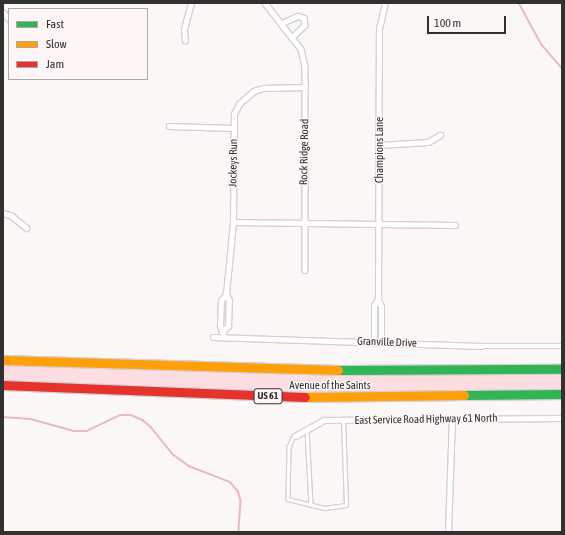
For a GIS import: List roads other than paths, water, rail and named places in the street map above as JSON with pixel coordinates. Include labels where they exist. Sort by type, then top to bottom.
[{"type":"highway","name":"Avenue of the Saints","points":[[3,360],[307,370],[562,369]]},
{"type":"highway","name":"Avenue of the Saints","points":[[3,385],[308,397],[562,394]]},
{"type":"street","points":[[184,41],[184,29],[190,3]]},
{"type":"street","name":"Rock Ridge Road","points":[[265,3],[301,49],[305,66],[305,270]]},
{"type":"street","name":"Champions Lane","points":[[381,342],[381,307],[378,299],[379,29],[385,3]]},
{"type":"street","points":[[282,24],[298,16],[304,18],[305,25],[293,37]]},
{"type":"street","name":"Jockeys Run","points":[[224,337],[224,330],[220,326],[221,307],[226,294],[233,222],[234,114],[239,104],[254,91],[263,88],[305,87]]},
{"type":"street","points":[[170,126],[234,128]]},
{"type":"street","points":[[379,145],[428,142],[440,135]]},
{"type":"street","points":[[3,213],[12,216],[27,228]]},
{"type":"street","points":[[233,222],[455,226]]},
{"type":"street","name":"Champions Lane","points":[[374,342],[374,306],[378,299]]},
{"type":"street","name":"Granville Drive","points":[[213,337],[562,346]]},
{"type":"street","name":"East Service Road Highway 61 North","points":[[295,436],[307,428],[324,420],[562,418]]},
{"type":"street","points":[[448,532],[452,419]]},
{"type":"lane","points":[[295,436],[289,447],[288,499],[325,508],[346,505],[343,420]]},
{"type":"lane","points":[[307,428],[311,505]]},
{"type":"waterway","points":[[519,3],[542,45],[562,68]]},
{"type":"waterway","points":[[3,417],[31,419],[74,431],[87,431],[120,415],[131,415],[143,420],[151,427],[174,455],[189,466],[230,482],[238,491],[241,501],[239,532]]}]
